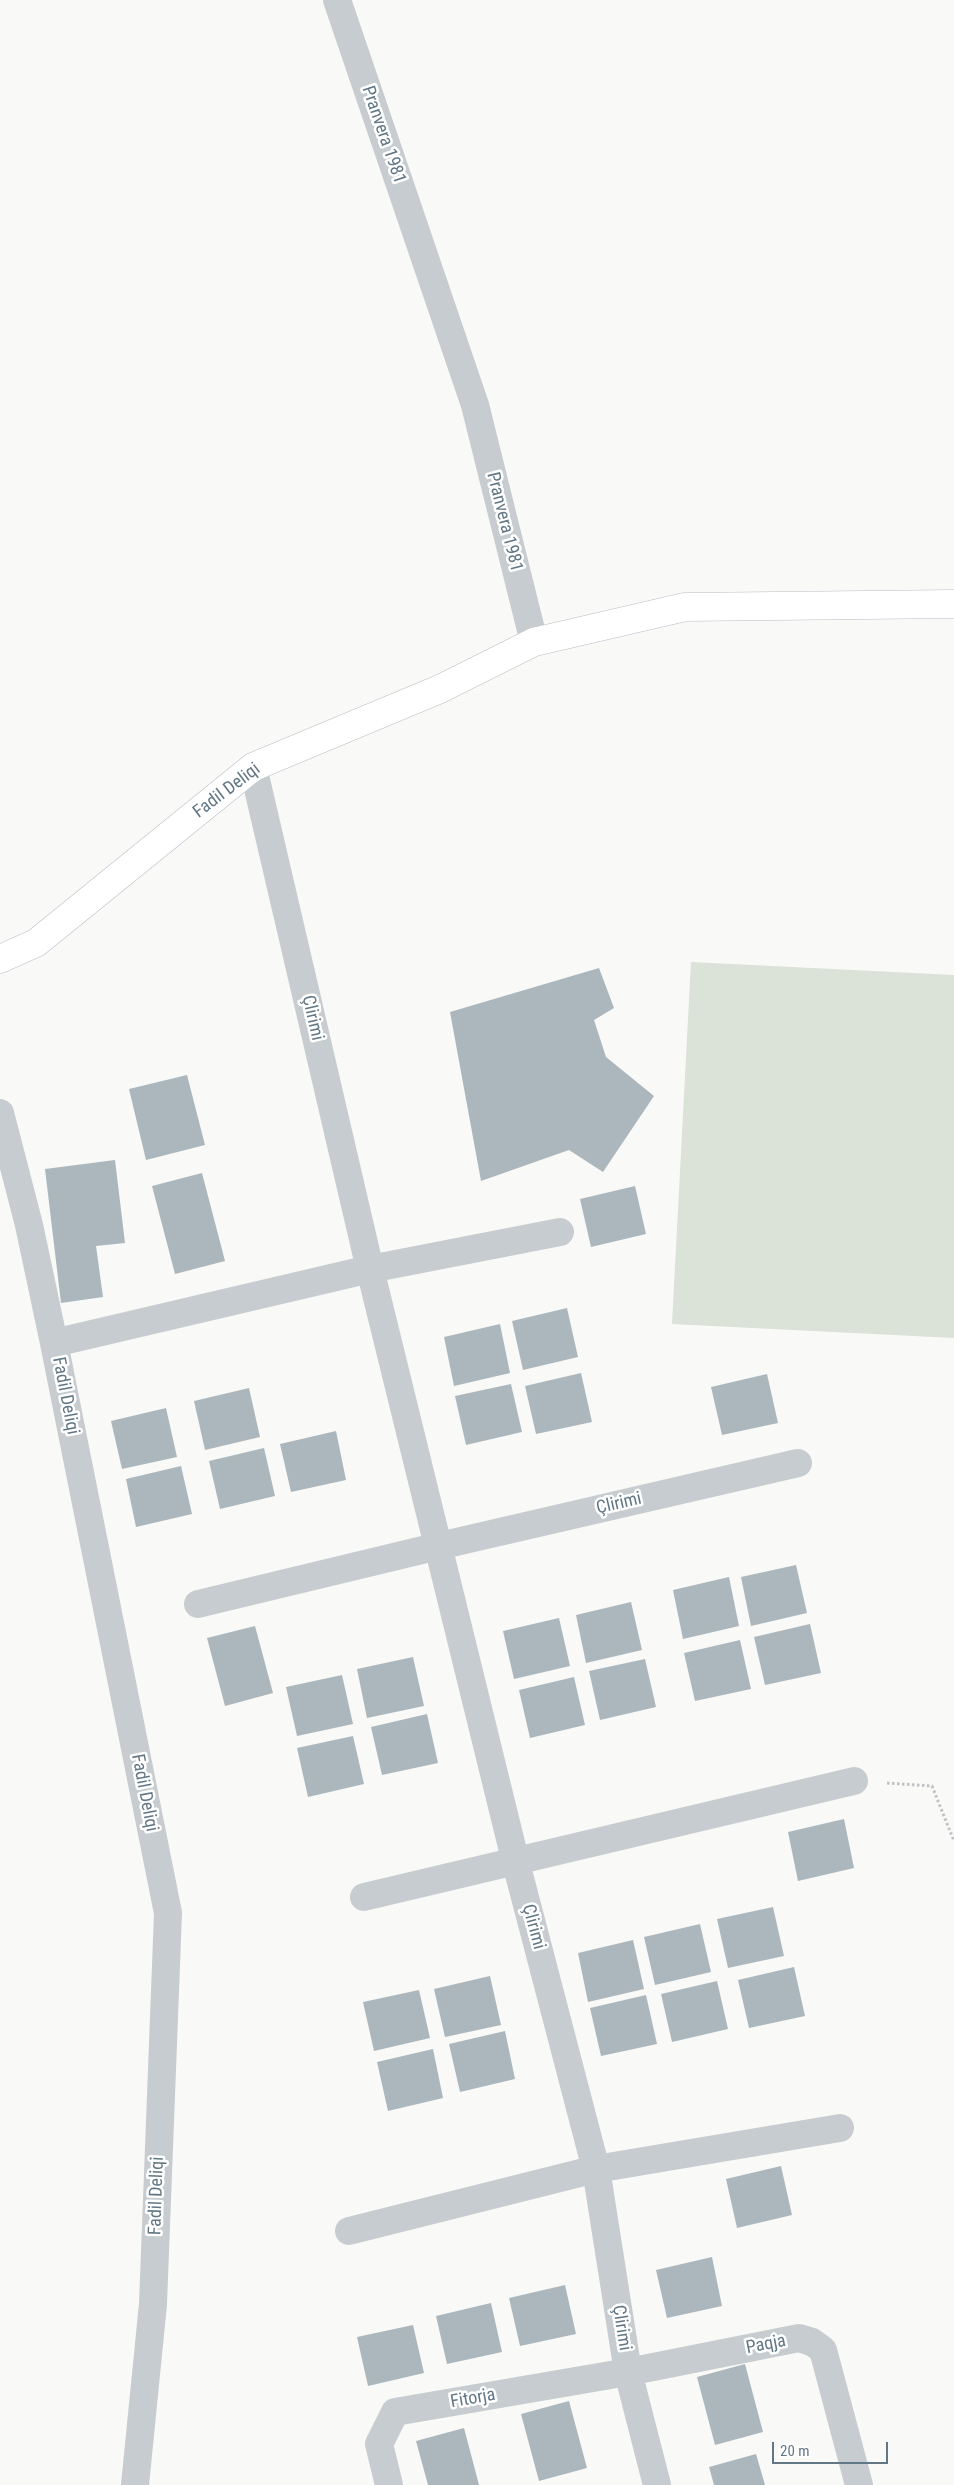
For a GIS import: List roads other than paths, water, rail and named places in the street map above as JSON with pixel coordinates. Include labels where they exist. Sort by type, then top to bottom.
[{"type":"main road","points":[[534,642],[685,607],[954,604]]},
{"type":"main road","name":"Fadil Deliqi","points":[[0,959],[36,943],[254,767],[440,689],[534,642]]},
{"type":"street","name":"Pranvera 1981","points":[[337,0],[475,405],[534,642]]},
{"type":"street","name":"Çlirimi","points":[[254,767],[370,1269],[515,1859],[596,2169],[628,2372],[657,2485]]},
{"type":"street","name":"Fadil Deliqi","points":[[0,1113],[29,1225],[54,1343],[168,1913],[153,2304],[135,2485]]},
{"type":"street","points":[[54,1343],[370,1269],[560,1232]]},
{"type":"street","name":"Çlirimi","points":[[198,1604],[798,1463]]},
{"type":"street","points":[[364,1897],[515,1859],[854,1781]]},
{"type":"street","points":[[349,2231],[596,2169],[840,2128]]},
{"type":"street","name":"Paqja","points":[[628,2372],[799,2338],[812,2342],[822,2350],[859,2485]]},
{"type":"street","name":"Fitorja","points":[[389,2485],[379,2444],[395,2412],[628,2372]]}]
